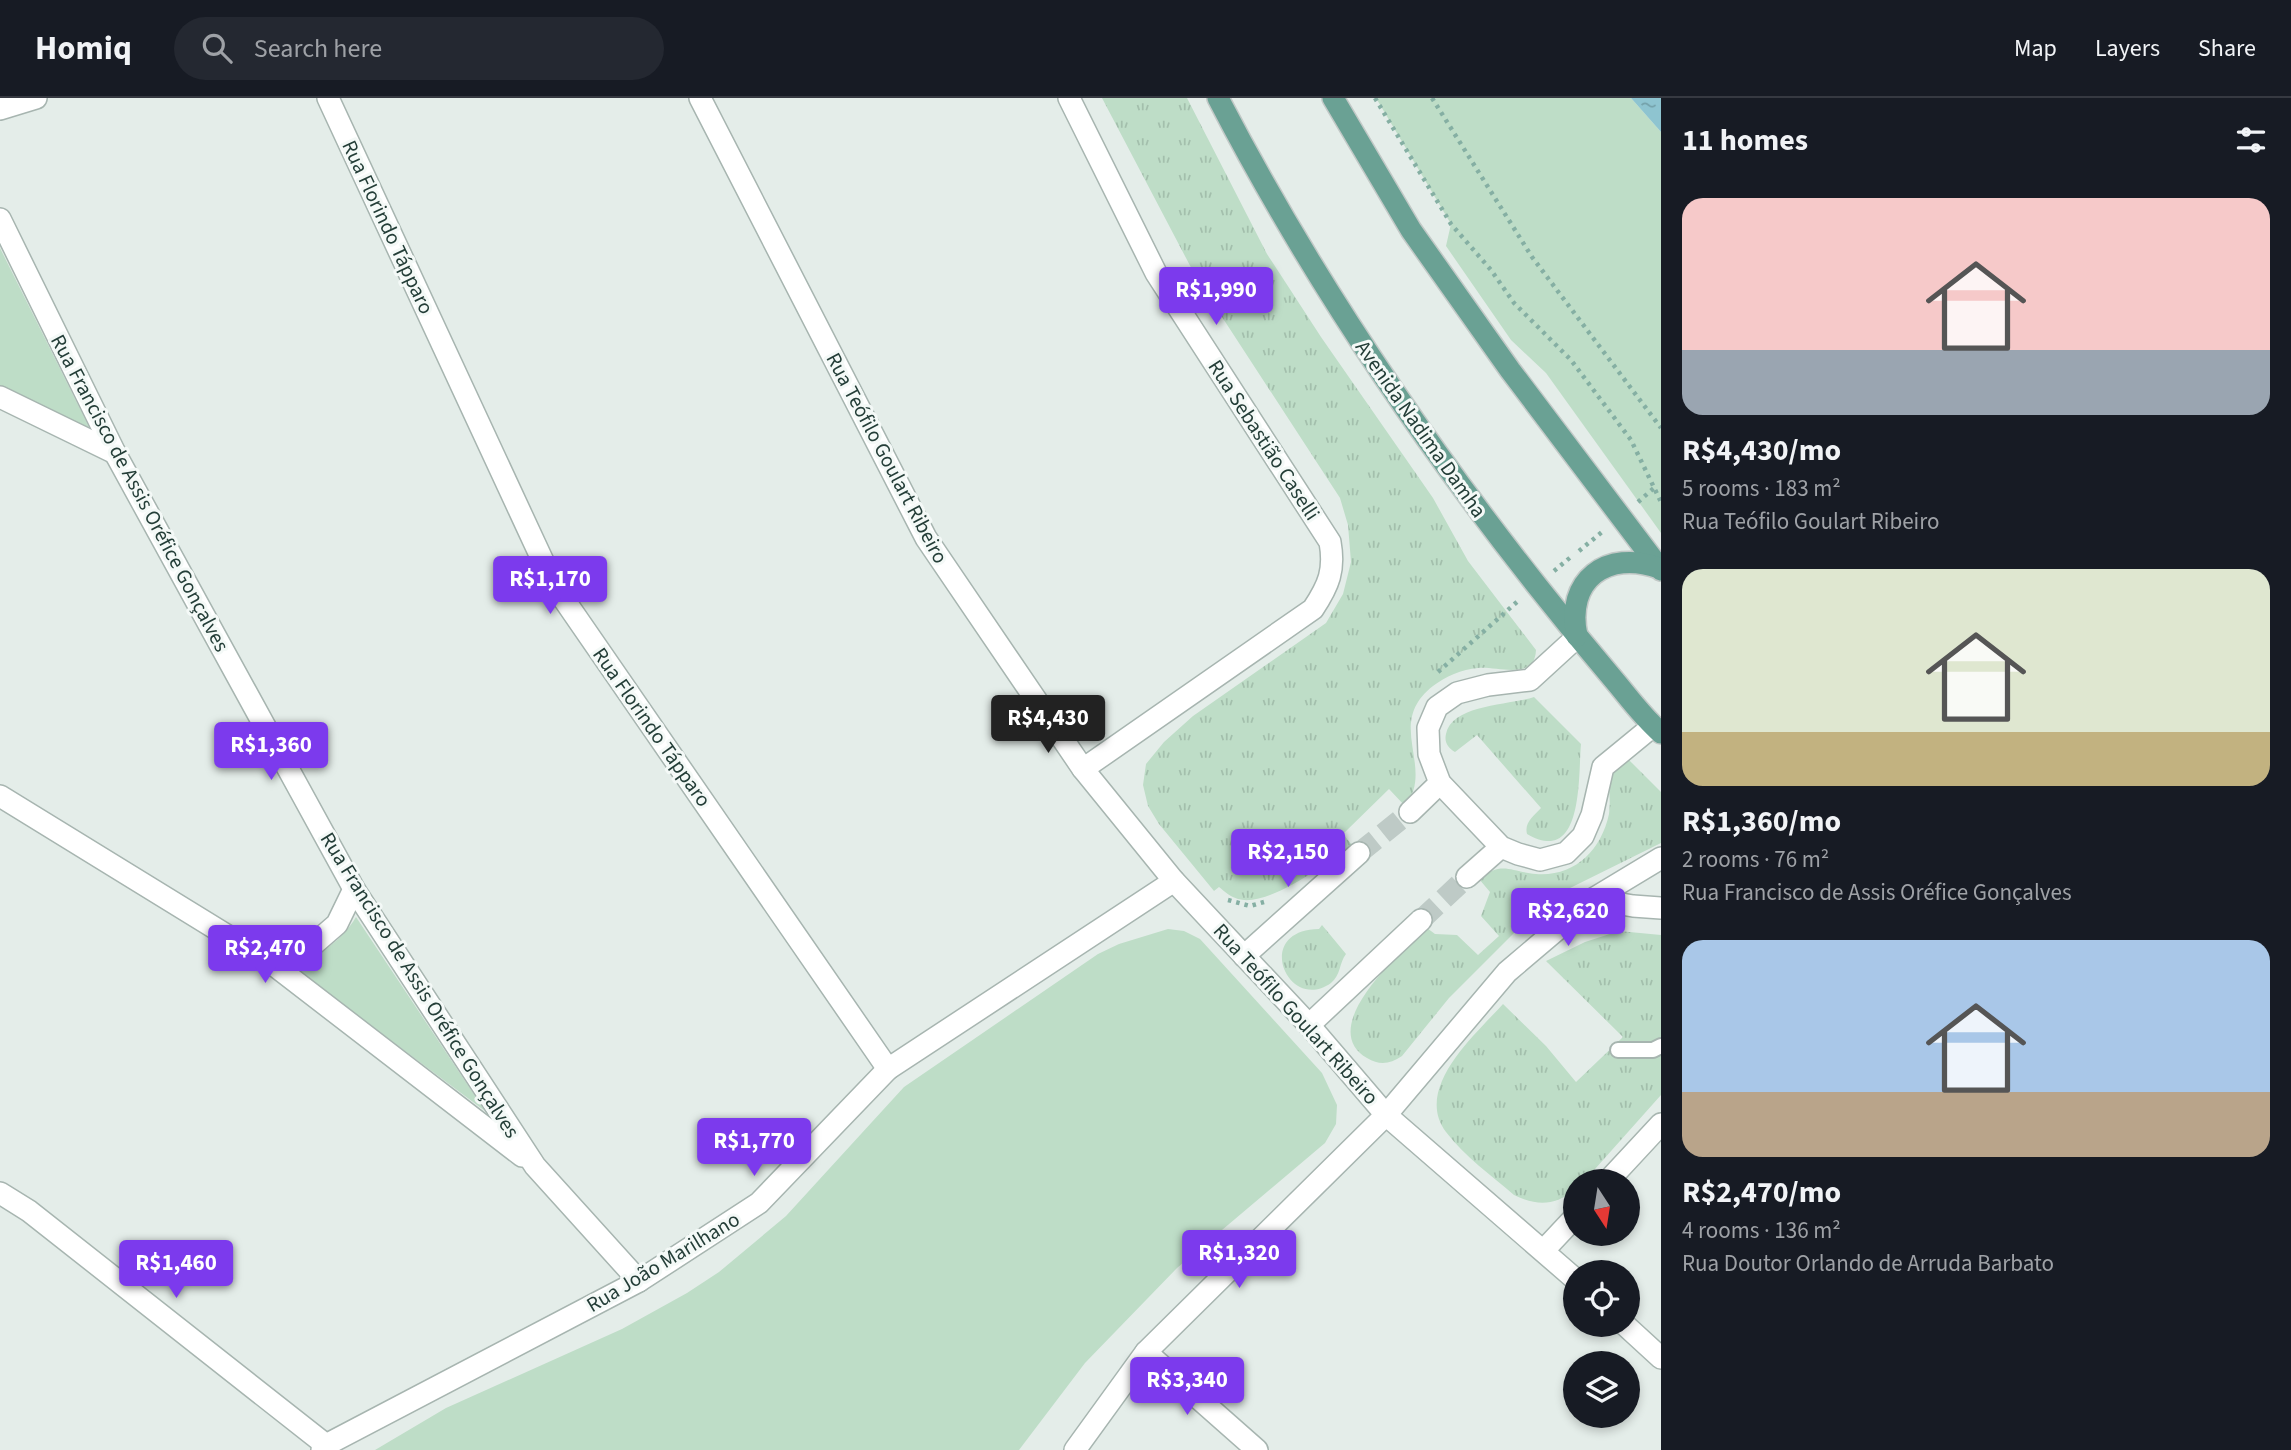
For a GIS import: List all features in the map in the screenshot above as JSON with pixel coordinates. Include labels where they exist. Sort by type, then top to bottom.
[{"type":"main road","name":"Avenida Nadima Damha","points":[[1218,98],[1261,180],[1366,351],[1486,522],[1577,637],[1658,728]]},
{"type":"main road","points":[[1333,98],[1410,230],[1510,370],[1660,569]]},
{"type":"main road","points":[[1577,637],[1575,607],[1580,592],[1600,570],[1627,561],[1642,562],[1660,569]]},
{"type":"street","points":[[0,109],[36,98]]},
{"type":"street","name":"Rua Florindo Tápparo","points":[[328,98],[554,584],[888,1069]]},
{"type":"street","name":"Rua Teófilo Goulart Ribeiro","points":[[699,98],[926,538],[1083,769],[1174,881],[1309,1026],[1386,1115],[1563,1268]]},
{"type":"street","name":"Rua Sebastião Caselli","points":[[1069,98],[1156,273],[1330,541],[1333,562],[1326,590],[1313,608],[1083,769]]},
{"type":"street","name":"Rua Francisco de Assis Oréfice Gonçalves","points":[[0,219],[115,453],[354,889],[535,1166],[639,1282]]},
{"type":"street","points":[[0,397],[115,453]]},
{"type":"street","points":[[1577,637],[1530,680],[1488,685],[1457,693],[1437,707],[1428,728],[1429,754],[1440,783],[1501,847],[1540,860],[1566,853],[1583,836],[1592,815],[1603,767],[1658,728]]},
{"type":"street","points":[[1410,812],[1440,783]]},
{"type":"street","points":[[0,796],[270,962],[535,1166]]},
{"type":"street","points":[[1467,877],[1501,847]]},
{"type":"street","points":[[1244,956],[1359,853]]},
{"type":"street","points":[[1075,1450],[1146,1352],[1386,1115],[1507,972],[1593,900],[1661,858]]},
{"type":"street","name":"Rua João Marilhano","points":[[324,1448],[639,1282],[759,1203],[888,1069],[1174,881]]},
{"type":"street","points":[[270,962],[307,950],[337,924],[354,889]]},
{"type":"street","points":[[1593,900],[1661,908]]},
{"type":"street","points":[[1309,1026],[1421,920]]},
{"type":"street","points":[[1619,1169],[1661,1124]]},
{"type":"street","points":[[0,1193],[40,1219],[324,1448]]},
{"type":"street","points":[[1544,1250],[1563,1230]]},
{"type":"street","points":[[1638,1337],[1661,1358]]},
{"type":"street","points":[[1146,1352],[1257,1450]]},
{"type":"lane","points":[[1618,1051],[1653,1050],[1661,1046]]},
{"type":"path","points":[[1376,98],[1451,224],[1491,270],[1514,303],[1571,360],[1631,439],[1661,502]]},
{"type":"path","points":[[1432,98],[1532,257],[1661,428]]},
{"type":"path","points":[[1433,676],[1536,585],[1654,488]]},
{"type":"green space","points":[[1102,98],[1187,98],[1267,254],[1433,498],[1468,561],[1536,650],[1534,660],[1522,669],[1472,669],[1454,674],[1433,686],[1419,700],[1412,715],[1416,776],[1413,791],[1405,806],[1389,789],[1343,834],[1352,845],[1297,882],[1265,897],[1251,900],[1235,898],[1219,887],[1214,891],[1159,824],[1148,806],[1143,785],[1146,764],[1164,742],[1193,716],[1326,623],[1343,594],[1351,562],[1348,525],[1340,498],[1196,277]]},
{"type":"green space","points":[[1376,98],[1631,98],[1661,132],[1661,533],[1546,373],[1511,340],[1446,246],[1451,224]]},
{"type":"green space","points":[[0,248],[90,429],[0,385]]},
{"type":"green space","points":[[1534,697],[1581,744],[1578,795],[1574,813],[1568,828],[1559,838],[1546,841],[1527,834],[1526,830],[1528,823],[1541,808],[1477,735],[1455,752],[1446,740],[1451,724],[1470,711]]},
{"type":"green space","points":[[1623,754],[1661,792],[1661,843],[1566,890],[1540,907],[1449,998],[1402,1056],[1385,1063],[1367,1058],[1353,1044],[1351,1028],[1368,989],[1384,970],[1427,928],[1435,934],[1457,935],[1478,955],[1499,936],[1481,916],[1490,892],[1479,879],[1487,873],[1501,869],[1550,874],[1574,866],[1584,859],[1600,839],[1605,827],[1610,809],[1609,770]]},
{"type":"green space","points":[[356,917],[485,1111],[293,967],[329,947]]},
{"type":"green space","points":[[1322,925],[1346,954],[1337,976],[1331,983],[1315,990],[1302,988],[1291,980],[1284,968],[1282,955],[1287,942],[1299,933],[1319,929]]},
{"type":"green space","points":[[1168,929],[1184,931],[1200,939],[1322,1073],[1337,1105],[1336,1124],[1325,1143],[1177,1268],[1085,1363],[1019,1450],[375,1450],[446,1408],[622,1329],[719,1272],[786,1216],[904,1087],[1098,954],[1119,944]]},
{"type":"green space","points":[[1619,931],[1661,935],[1661,1095],[1595,1169],[1563,1169],[1563,1197],[1545,1203],[1522,1199],[1479,1165],[1446,1132],[1438,1115],[1437,1098],[1442,1080],[1452,1063],[1503,1004],[1546,1046],[1576,1082],[1623,1037],[1546,961],[1585,942]]},
{"type":"water","points":[[1631,98],[1661,98],[1661,132]]},
{"type":"tunnel","points":[[1359,853],[1410,812]]},
{"type":"tunnel","points":[[1421,920],[1467,877]]}]
